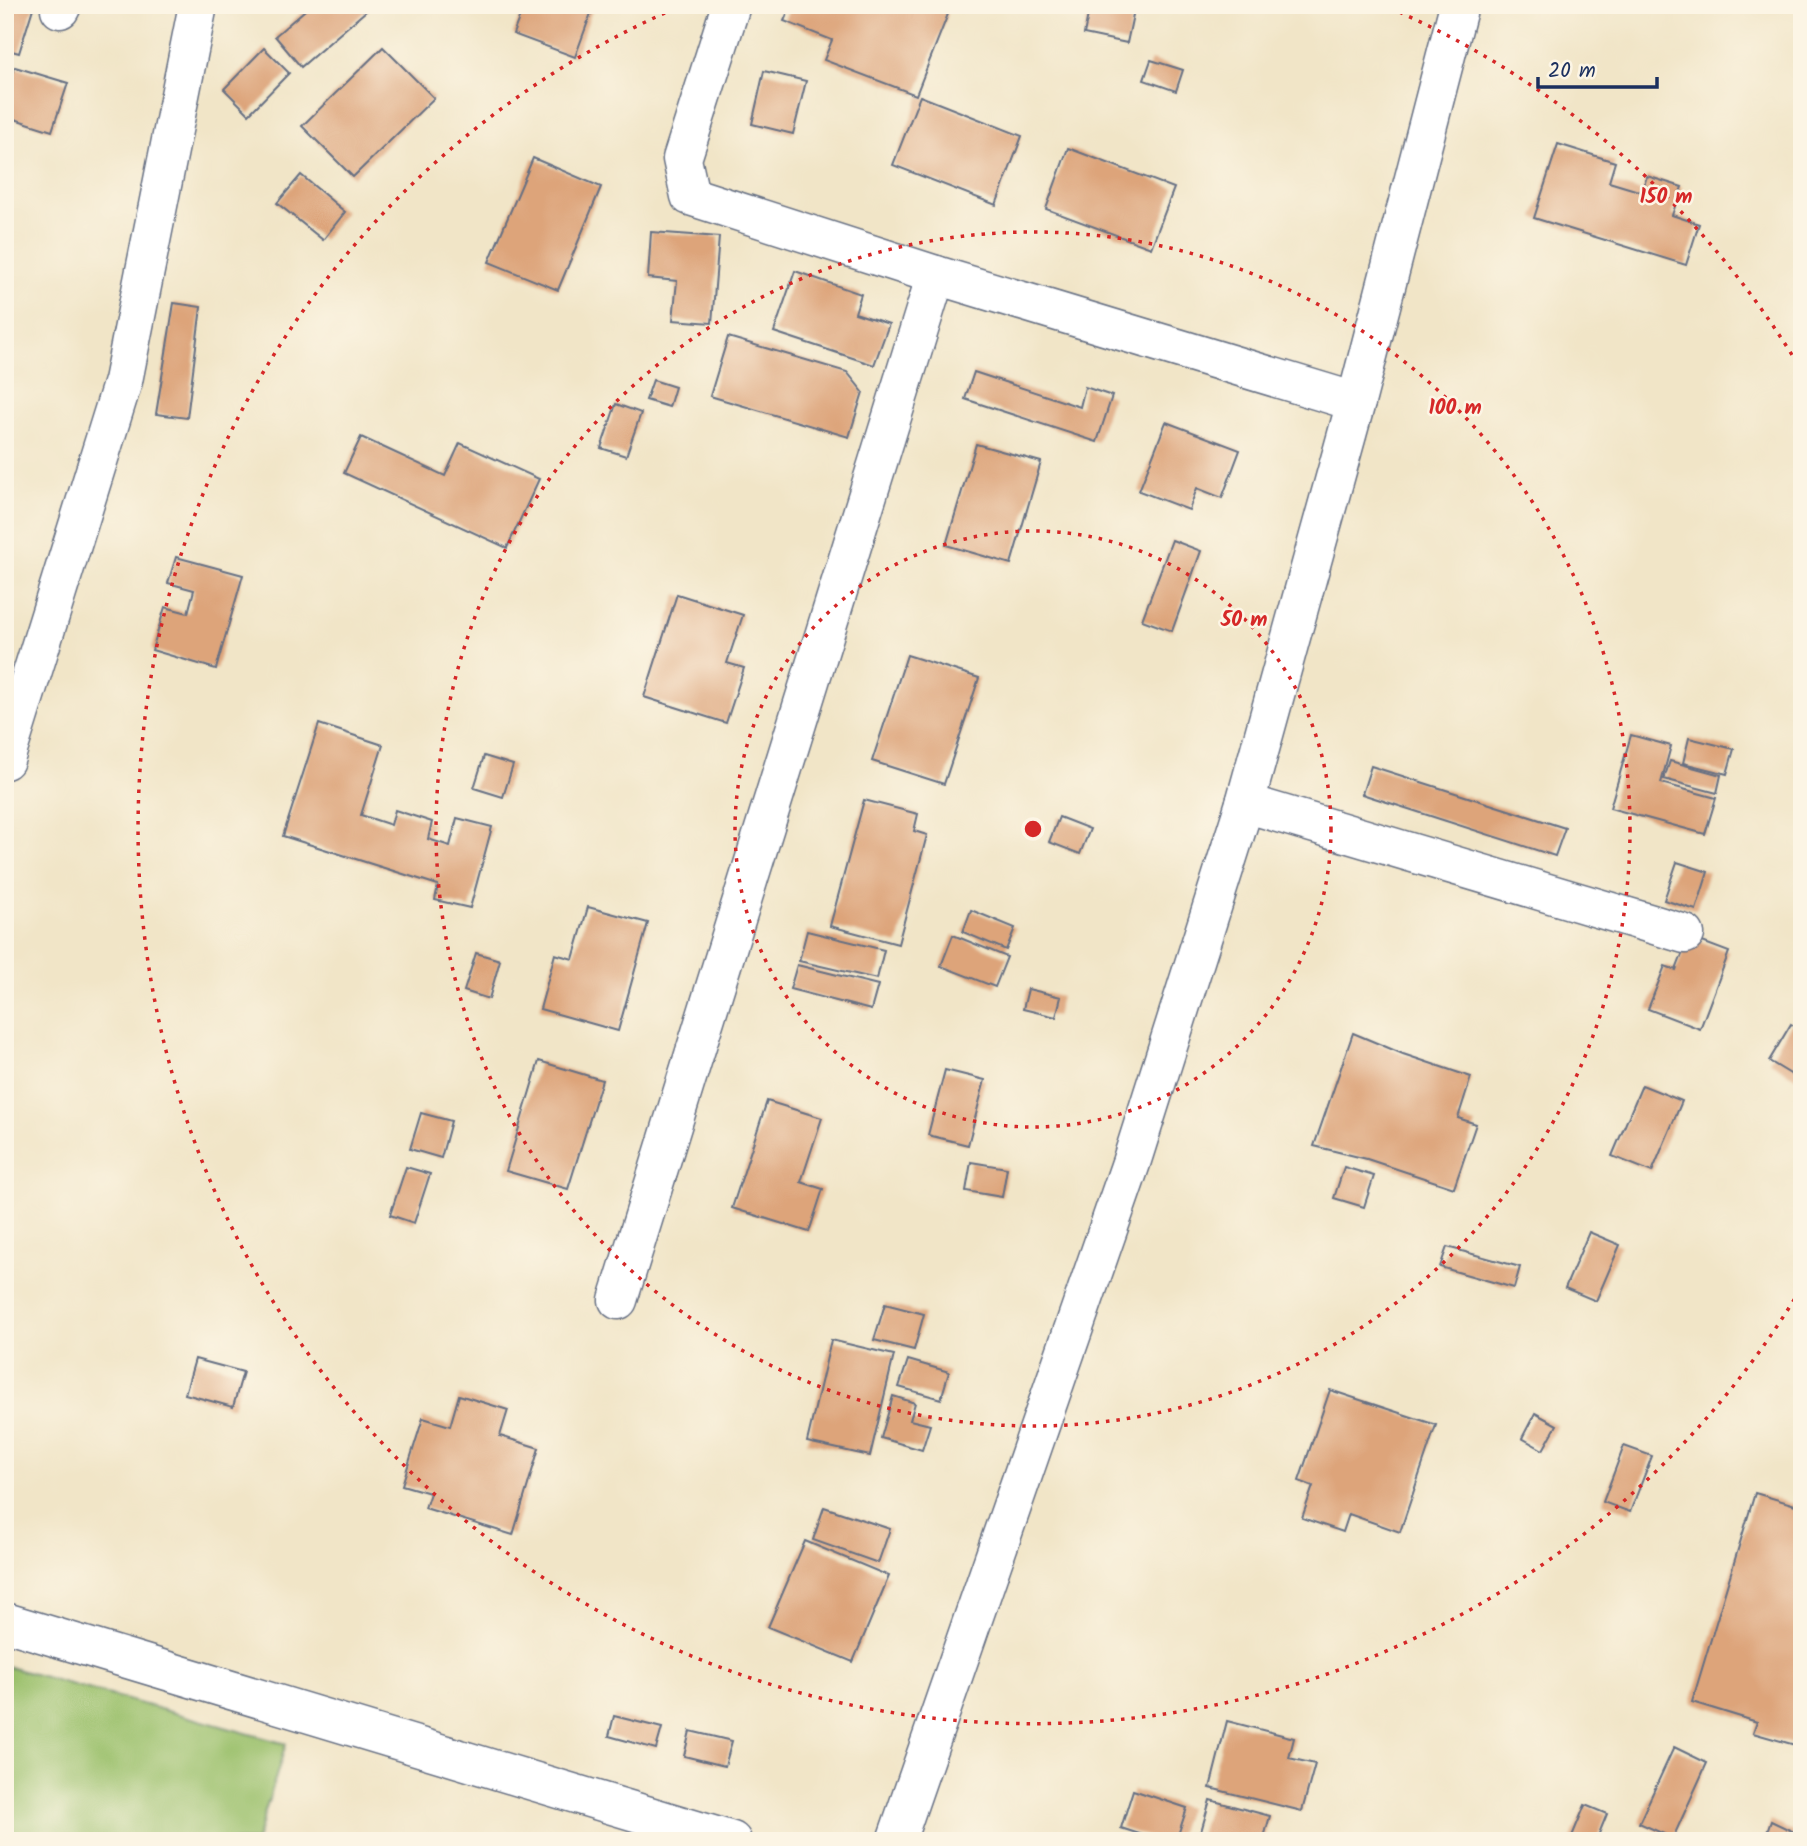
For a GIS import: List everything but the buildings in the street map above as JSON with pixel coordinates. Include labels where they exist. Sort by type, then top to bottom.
[{"type":"street","points":[[5,760],[123,381],[198,5]]},
{"type":"street","points":[[732,5],[682,159],[690,196],[936,275],[1356,402]]},
{"type":"street","points":[[896,1841],[1131,1163],[1245,803],[1356,402],[1459,5]]},
{"type":"street","points":[[618,1300],[936,275]]},
{"type":"street","points":[[1245,803],[1685,934]]},
{"type":"street","points":[[5,1622],[732,1841]]},
{"type":"green space","points":[[5,1666],[286,1744],[256,1841],[5,1841]]}]
